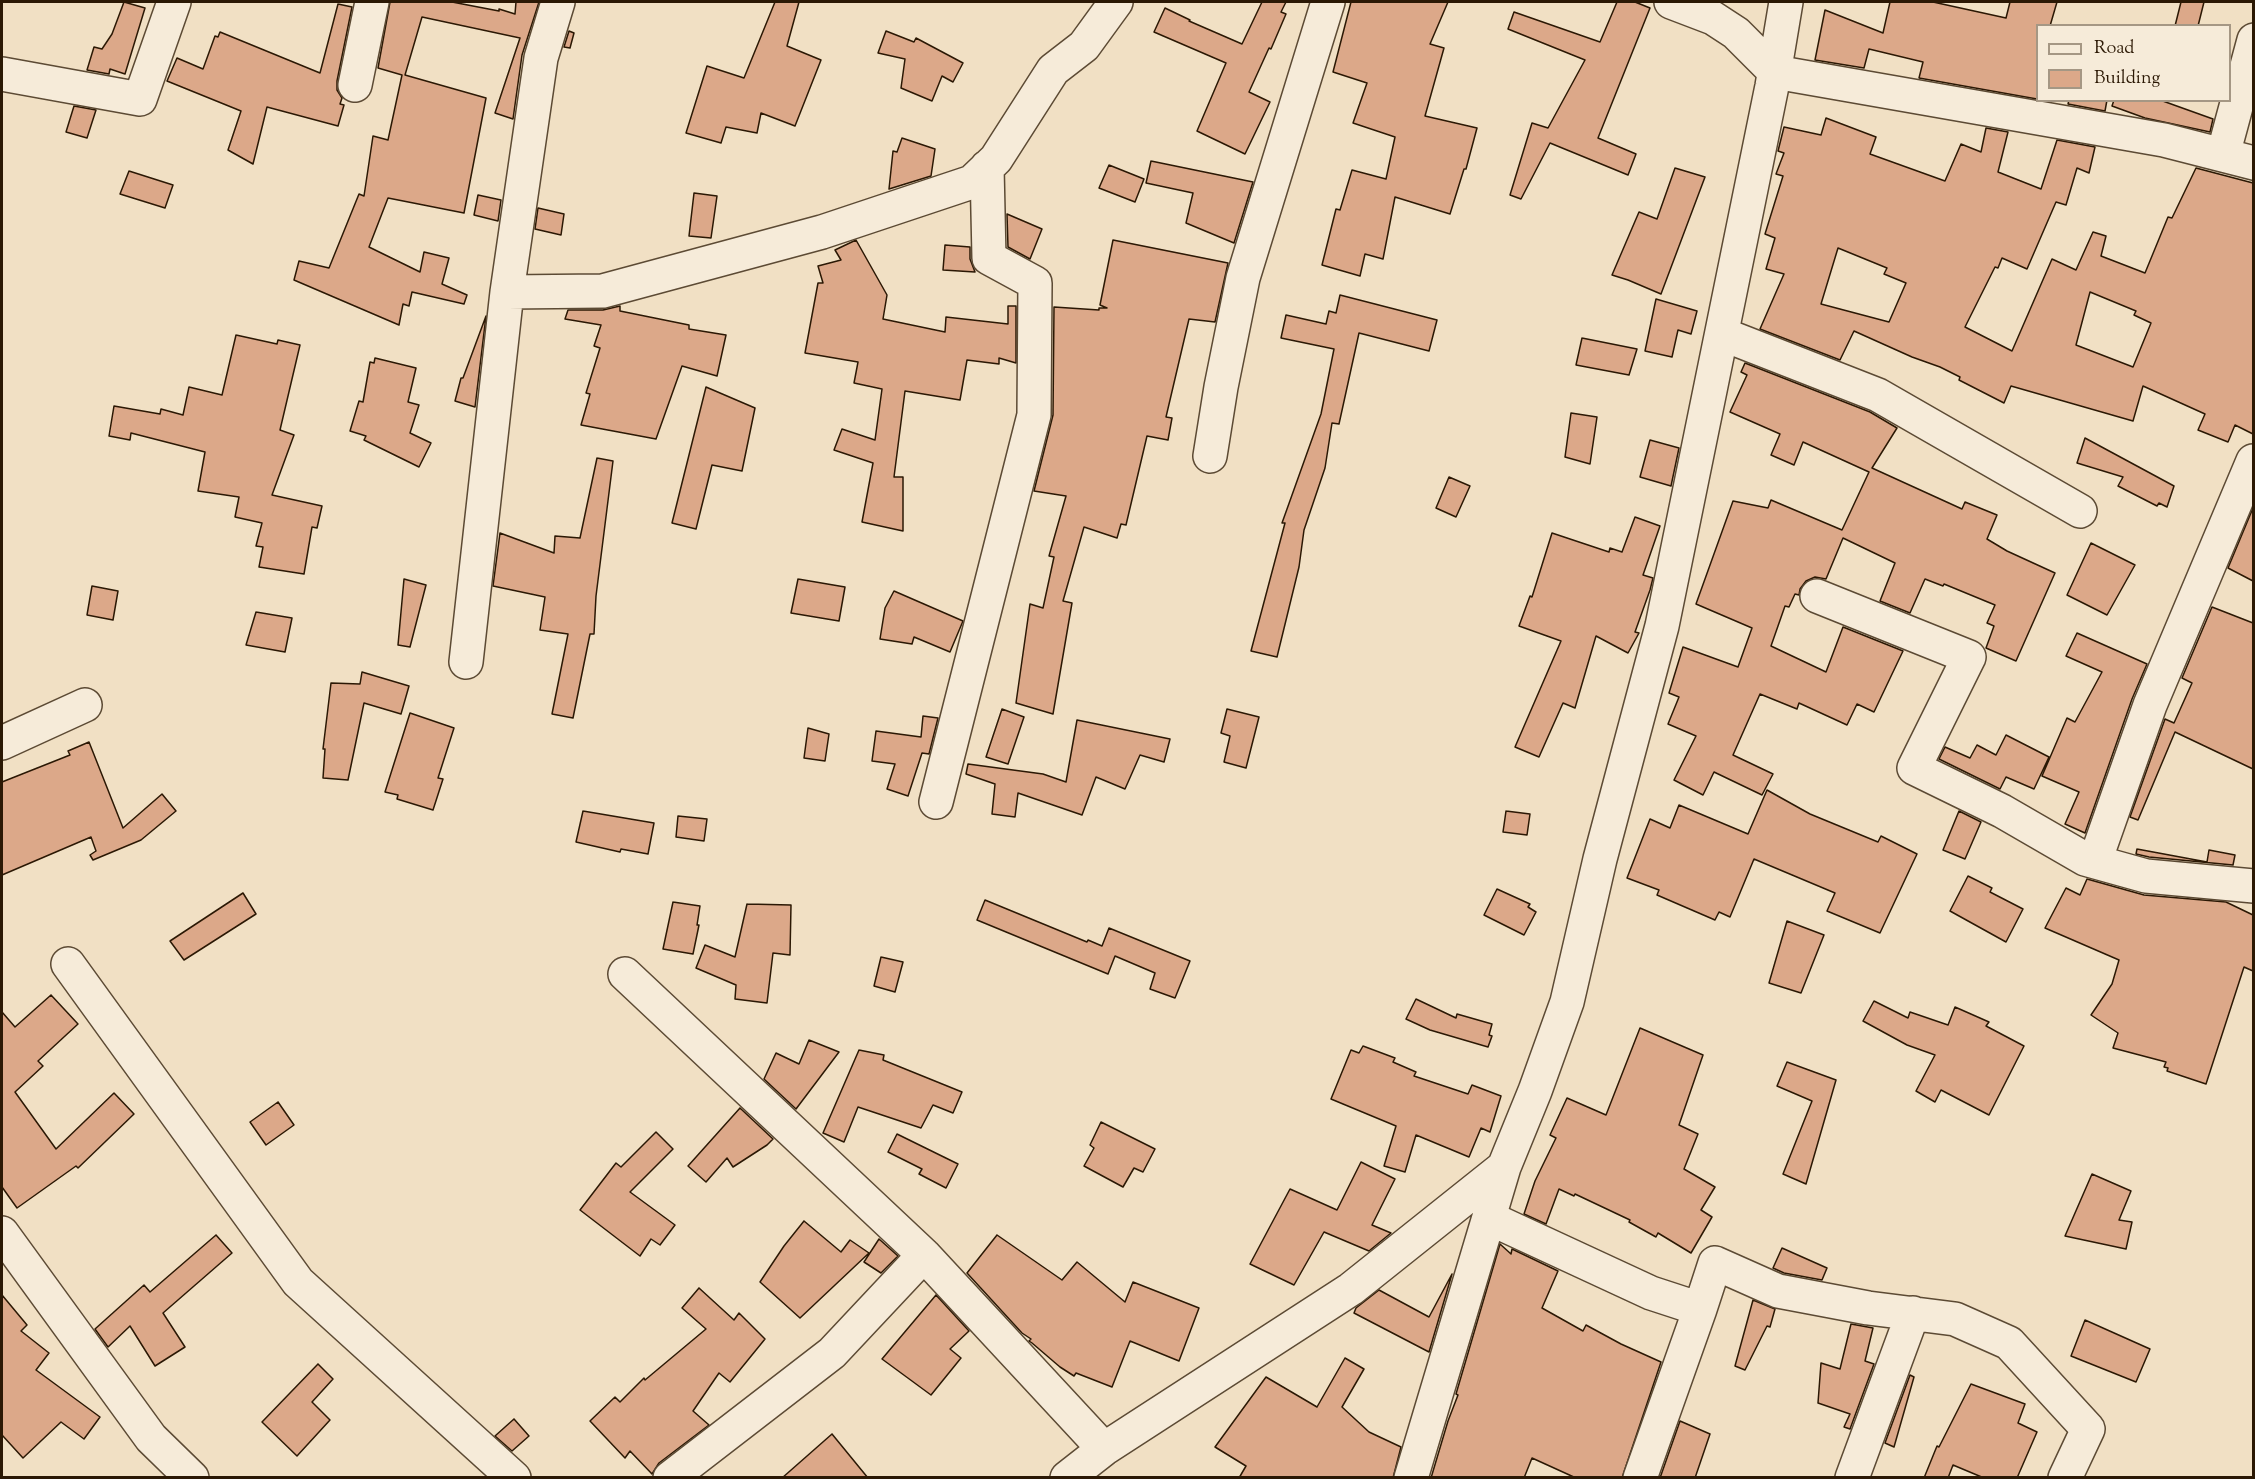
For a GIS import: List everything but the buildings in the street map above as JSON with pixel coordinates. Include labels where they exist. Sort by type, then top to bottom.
[{"type":"street","points":[[2,74],[140,99],[174,2]]},
{"type":"street","points":[[355,86],[372,2]]},
{"type":"street","points":[[466,662],[507,292],[541,58],[558,2]]},
{"type":"street","points":[[507,292],[603,291],[833,228],[972,182],[996,159],[1053,70],[1084,46],[1116,2]]},
{"type":"street","points":[[1210,456],[1221,387],[1244,278],[1328,2]]},
{"type":"street","points":[[1671,2],[1713,18],[1736,33],[1775,72],[2163,140],[2238,159],[2253,40]]},
{"type":"street","points":[[1411,1478],[1504,1167],[1535,1091],[1567,1002],[1600,859],[1662,626],[1775,72],[1786,2]]},
{"type":"street","points":[[936,802],[1034,415],[1035,284],[990,258],[987,167]]},
{"type":"street","points":[[1722,334],[1878,395],[2080,511]]},
{"type":"street","points":[[2095,861],[2150,705],[2253,461]]},
{"type":"street","points":[[1817,596],[1969,657],[1914,768],[2002,811],[2085,859],[2146,876],[2253,886]]},
{"type":"street","points":[[2,743],[85,705]]},
{"type":"street","points":[[68,964],[298,1282],[514,1478]]},
{"type":"street","points":[[625,974],[924,1255],[1091,1466],[1351,1289],[1504,1167]]},
{"type":"street","points":[[1489,1218],[1651,1293],[1700,1308]]},
{"type":"street","points":[[2,1233],[151,1438],[192,1478]]},
{"type":"street","points":[[670,1478],[832,1353],[924,1255]]},
{"type":"street","points":[[1640,1478],[1715,1263],[1778,1291],[1868,1308],[1955,1319],[2009,1343],[2088,1428],[2065,1478]]},
{"type":"street","points":[[1852,1478],[1913,1313]]}]
